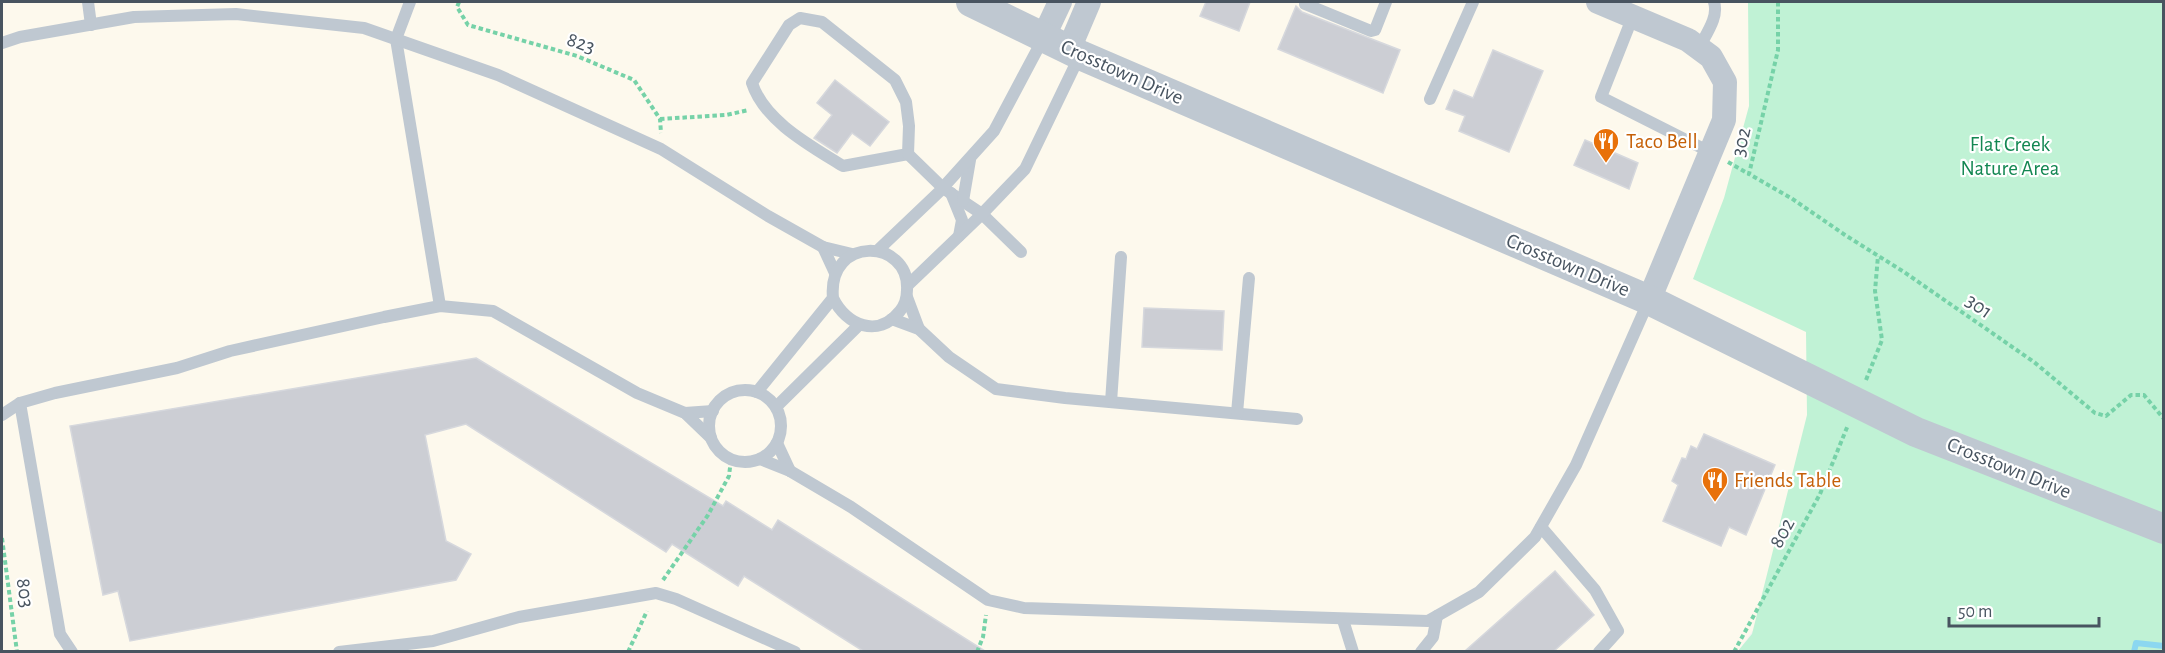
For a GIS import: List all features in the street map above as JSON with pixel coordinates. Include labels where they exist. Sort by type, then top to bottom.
[{"type":"street","name":"Crosstown Drive","points":[[971,2],[1064,47],[1649,300],[1916,432],[2163,530]]},
{"type":"street","points":[[1060,2],[1064,47]]},
{"type":"street","points":[[1064,47],[1089,2]]},
{"type":"street","points":[[1598,2],[1688,40],[1711,57],[1725,82],[1724,120],[1649,300]]},
{"type":"lane","points":[[88,2],[92,25]]},
{"type":"lane","points":[[239,2],[242,15]]},
{"type":"lane","points":[[410,2],[396,39],[440,306]]},
{"type":"lane","points":[[1305,2],[1305,4],[1371,31],[1374,30],[1386,2]]},
{"type":"lane","points":[[1430,99],[1473,2]]},
{"type":"lane","points":[[1700,48],[1713,22],[1714,2]]},
{"type":"lane","points":[[2,43],[20,37],[134,17],[242,15],[363,28],[498,75],[661,149],[768,216],[823,247],[852,254]]},
{"type":"lane","points":[[1633,16],[1601,97],[1710,152]]},
{"type":"lane","points":[[908,154],[843,166],[804,141],[764,107],[753,83],[789,25],[800,18],[822,22],[895,80],[906,102],[909,126],[908,154],[947,190],[982,214],[1021,252]]},
{"type":"lane","points":[[877,251],[947,190],[970,158],[1064,47]]},
{"type":"lane","points":[[919,329],[907,291],[905,273],[888,255],[864,250],[852,254],[842,262],[835,273],[832,285],[833,298],[838,309],[847,319],[859,325],[870,326],[882,324],[899,313],[907,291],[1025,169],[1064,47]]},
{"type":"lane","points":[[963,201],[970,158]]},
{"type":"lane","points":[[947,190],[962,220],[959,236]]},
{"type":"lane","points":[[823,247],[835,273]]},
{"type":"lane","points":[[1111,402],[1122,256]]},
{"type":"lane","points":[[1237,414],[1249,278]]},
{"type":"lane","points":[[757,392],[833,298]]},
{"type":"lane","points":[[760,459],[790,471],[851,507],[988,600],[1024,608],[1428,621],[1479,592],[1535,537],[1576,465],[1649,300]]},
{"type":"lane","points":[[2,415],[20,403],[55,393],[177,368],[230,351],[440,306],[493,311],[637,393],[685,413],[711,438],[716,447],[731,459],[741,462],[760,459],[770,453],[781,431],[781,419],[776,407],[768,398],[757,392],[746,390],[726,395],[713,411],[711,438]]},
{"type":"lane","points":[[892,319],[919,329],[949,357],[996,388],[1111,402],[1297,419]]},
{"type":"lane","points":[[776,407],[859,325]]},
{"type":"lane","points":[[20,403],[60,634],[72,651]]},
{"type":"lane","points":[[685,413],[713,411]]},
{"type":"lane","points":[[777,443],[790,471]]},
{"type":"lane","points":[[1541,526],[1595,590],[1618,631],[1599,651]]},
{"type":"lane","points":[[339,651],[433,641],[519,617],[656,593],[676,599],[795,651]]},
{"type":"lane","points":[[1421,651],[1433,637],[1437,616]]},
{"type":"lane","points":[[1343,620],[1353,651]]},
{"type":"path","name":"823","points":[[459,2],[457,7],[468,25],[577,56],[634,80],[660,118]]},
{"type":"path","name":"302","points":[[1778,2],[1778,50],[1749,174],[1791,198],[1878,256]]},
{"type":"path","points":[[661,149],[660,118],[726,115],[764,107]]},
{"type":"path","points":[[1863,384],[1882,340],[1875,291],[1878,256]]},
{"type":"path","name":"301","points":[[1878,256],[2034,362],[2095,413],[2106,416],[2130,395],[2144,395],[2163,419]]},
{"type":"path","name":"802","points":[[1734,651],[1820,494],[1848,424]]},
{"type":"path","points":[[629,650],[667,572],[708,515],[729,476],[731,459]]},
{"type":"path","name":"803","points":[[2,538],[17,651]]},
{"type":"path","points":[[976,651],[983,636],[988,600]]},
{"type":"shaded area","points":[[2,2],[1819,2],[1910,417],[1738,651],[2,651]]},
{"type":"green space","name":"Flat Creek Nature Area","points":[[1748,2],[2163,2],[2163,651],[1738,651],[1752,634],[1807,415],[1806,332],[1693,279],[1724,198],[1749,106]]},
{"type":"building","points":[[1206,2],[1250,2],[1239,31],[1200,16]]},
{"type":"building","points":[[1296,6],[1302,12],[1400,50],[1383,93],[1278,49]]},
{"type":"building","points":[[1493,50],[1543,71],[1509,152],[1459,131],[1465,116],[1446,109],[1454,90],[1473,98]]},
{"type":"building","points":[[835,80],[889,122],[870,146],[852,133],[837,153],[814,138],[832,115],[817,103]]},
{"type":"building","name":"Taco Bell","points":[[1585,140],[1638,163],[1629,189],[1574,165]]},
{"type":"building","points":[[1144,308],[1224,311],[1222,350],[1142,347]]},
{"type":"building","points":[[476,358],[723,506],[726,501],[772,530],[778,520],[985,651],[863,651],[744,576],[738,586],[672,544],[666,552],[466,424],[425,435],[446,541],[471,554],[456,580],[130,641],[118,591],[103,595],[70,426]]},
{"type":"building","name":"Friends Table","points":[[1704,434],[1775,465],[1746,535],[1729,527],[1721,546],[1663,521],[1678,485],[1672,481],[1682,458],[1686,459],[1691,446],[1697,449]]},
{"type":"building","points":[[1555,571],[1594,615],[1554,651],[1465,651]]},
{"type":"waterway","points":[[2134,652],[2136,643],[2164,646]]},
{"type":"place","name":"Taco Bell","points":[[1606,164]]},
{"type":"place","name":"Friends Table","points":[[1715,503]]}]
